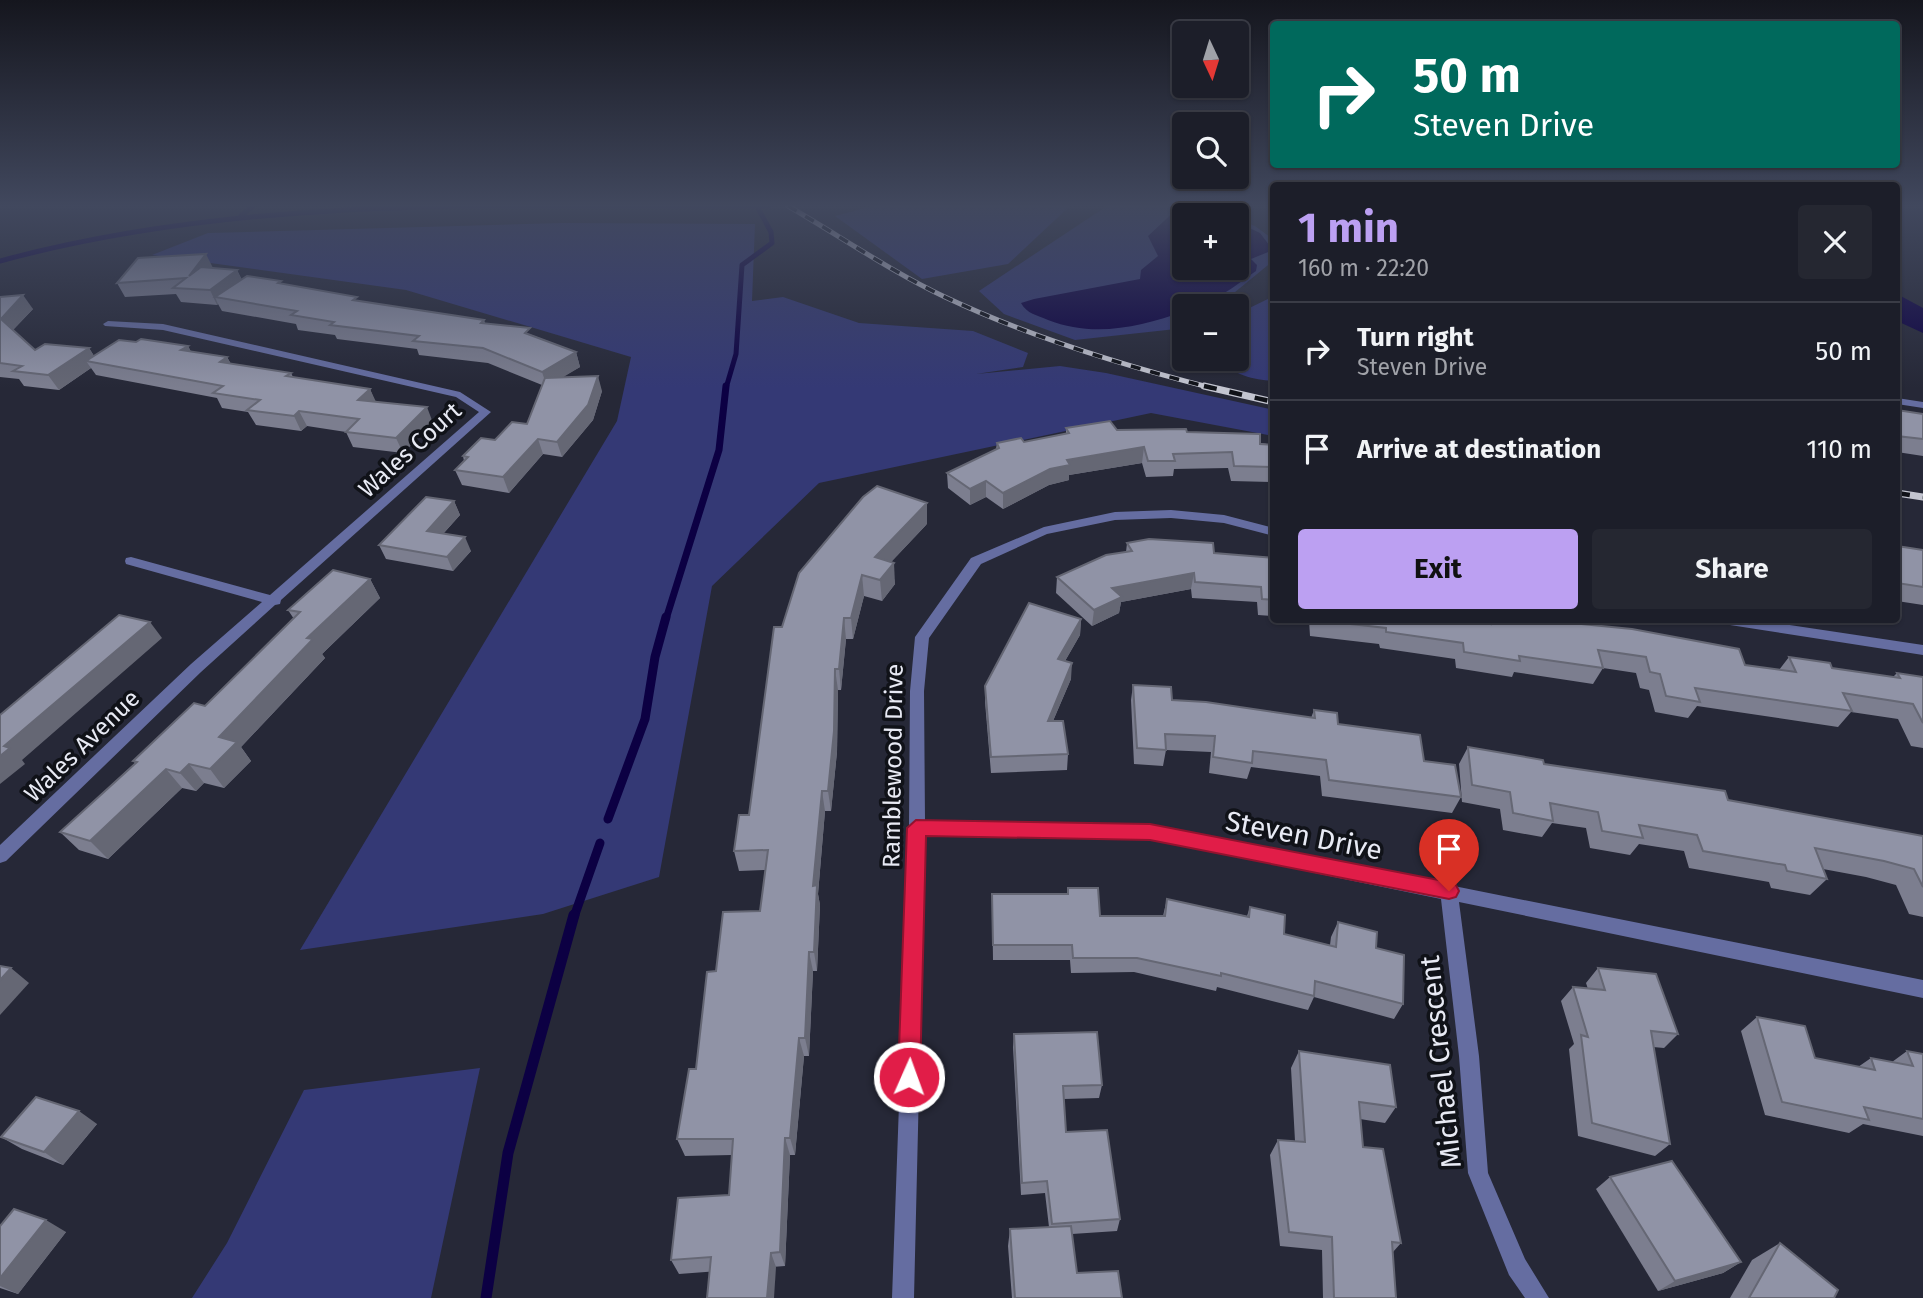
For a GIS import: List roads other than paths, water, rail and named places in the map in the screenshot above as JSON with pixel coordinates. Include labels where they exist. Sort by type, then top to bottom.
[{"type":"street","name":"Wales Court","points":[[108,324],[163,327],[460,395],[486,412],[196,668]]},
{"type":"street","points":[[1900,401],[1923,405]]},
{"type":"street","name":"Ramblewood Drive","points":[[903,1298],[916,828],[917,691],[922,637],[976,561],[1044,531],[1115,516],[1171,514],[1224,519],[1270,531]]},
{"type":"street","points":[[131,561],[275,601]]},
{"type":"street","points":[[1749,623],[1923,650]]},
{"type":"street","name":"Wales Avenue","points":[[0,856],[196,668]]},
{"type":"street","name":"Steven Drive","points":[[916,828],[1150,832],[1923,989]]},
{"type":"street","name":"Michael Crescent","points":[[1449,891],[1469,1056],[1478,1173],[1517,1267],[1538,1298]]},
{"type":"waterway","points":[[726,388],[736,354],[742,267]]},
{"type":"waterway","points":[[666,619],[719,450],[726,386]]},
{"type":"waterway","points":[[608,819],[645,719],[655,657],[666,617]]},
{"type":"waterway","points":[[574,917],[600,843]]},
{"type":"waterway","points":[[486,1298],[508,1153],[574,915]]},
{"type":"railway","points":[[889,267],[945,297],[1010,325],[1076,349],[1207,387]]},
{"type":"railway","points":[[1207,387],[1270,401]]},
{"type":"railway","points":[[1207,387],[1212,388]]},
{"type":"railway","points":[[1900,493],[1923,497]]}]
